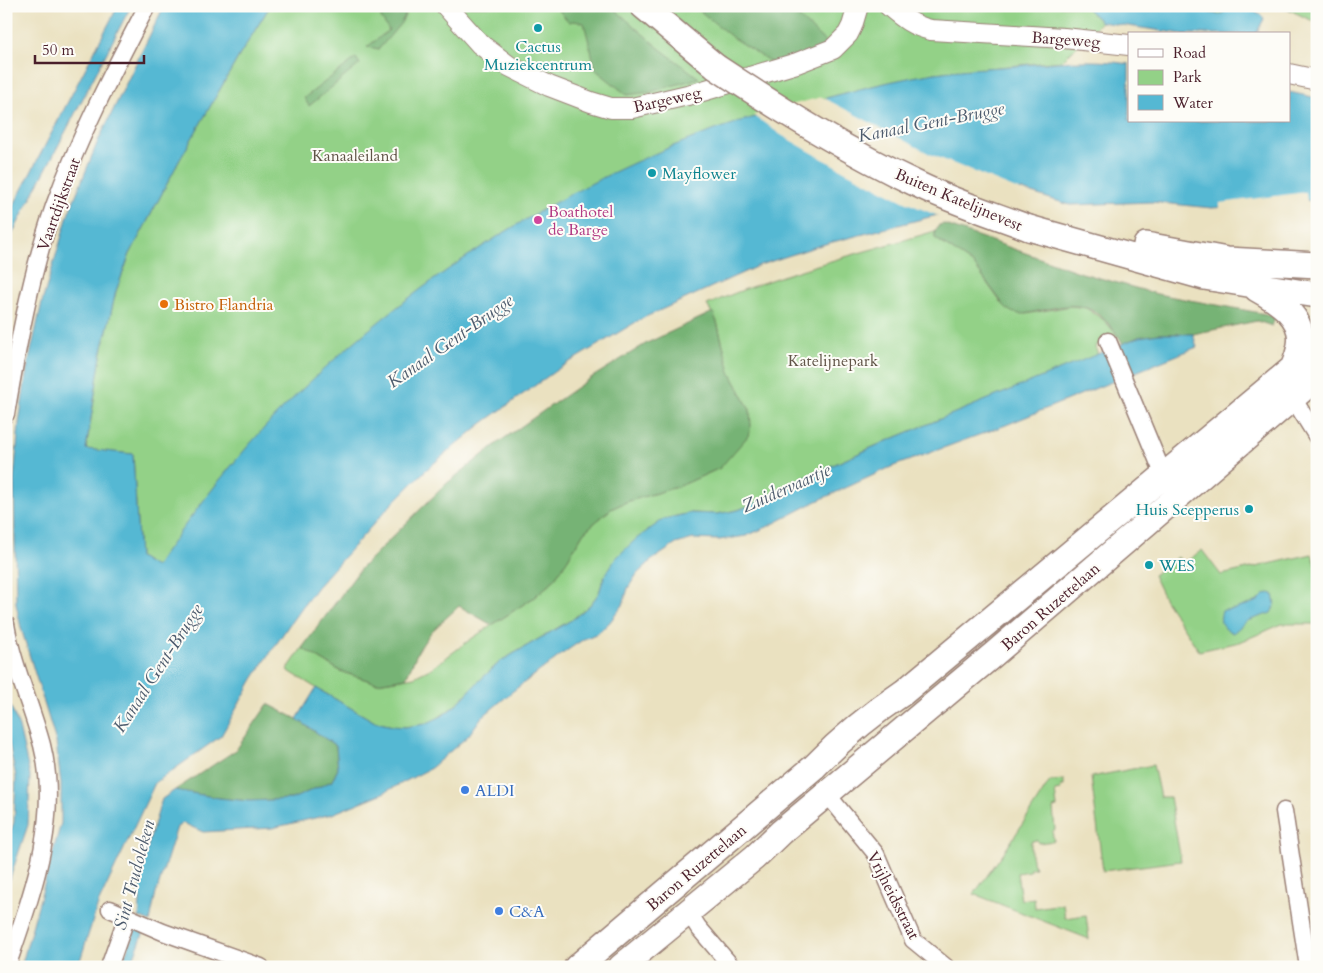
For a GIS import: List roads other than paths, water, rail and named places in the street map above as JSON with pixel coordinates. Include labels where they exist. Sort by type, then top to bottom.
[{"type":"main road","name":"Buiten Katelijnevest","points":[[643,6],[725,64],[802,106],[894,160],[1031,221],[1204,276],[1317,295]]},
{"type":"main road","name":"Buiten Katelijnevest","points":[[667,6],[725,64]]},
{"type":"main road","name":"Buiten Katelijnevest","points":[[1031,221],[1159,248],[1227,260],[1317,265]]},
{"type":"main road","points":[[1251,285],[1279,302],[1293,316],[1301,343],[1293,368]]},
{"type":"main road","name":"Baron Ruzettelaan","points":[[577,967],[806,774],[844,753],[880,723],[904,692],[1317,347]]},
{"type":"main road","name":"Baron Ruzettelaan","points":[[621,967],[755,857],[781,832],[994,654],[1317,377]]},
{"type":"main road","points":[[806,774],[807,779],[813,780],[827,794]]},
{"type":"main road","points":[[686,876],[684,890],[691,909]]},
{"type":"street","name":"Vaartdijkstraat","points":[[6,414],[28,300],[39,255],[54,207],[84,134],[147,6]]},
{"type":"street","name":"Bargeweg","points":[[446,6],[480,44],[509,66],[548,86],[591,102],[611,108],[632,108],[705,91],[797,63],[832,49],[848,34],[858,6]]},
{"type":"street","name":"Bargeweg","points":[[889,6],[905,20],[919,27],[931,30],[1128,44]]},
{"type":"street","points":[[1290,74],[1317,80]]},
{"type":"street","points":[[1108,341],[1164,476]]},
{"type":"street","points":[[1293,398],[1317,437]]},
{"type":"street","points":[[6,624],[20,679],[42,745],[48,786],[47,821],[43,850],[7,967]]},
{"type":"street","name":"Vrijheidsstraat","points":[[827,794],[876,854],[913,940],[946,967]]},
{"type":"street","points":[[1284,811],[1308,967]]},
{"type":"street","points":[[110,909],[163,932],[261,967]]},
{"type":"street","points":[[691,909],[698,927],[732,967]]},
{"type":"street","points":[[109,967],[137,921]]},
{"type":"water","points":[[118,6],[131,6],[6,246],[6,220]]},
{"type":"water","name":"Kanaal Gent-Brugge","points":[[164,6],[270,6],[179,161],[130,254],[116,291],[101,356],[86,449],[133,454],[139,557],[155,567],[208,495],[265,427],[315,377],[369,330],[426,285],[486,244],[549,206],[613,173],[679,144],[745,120],[867,87],[935,73],[1072,61],[1128,64],[1128,122],[1290,122],[1290,92],[1317,98],[1317,202],[1305,200],[1212,208],[1151,202],[1070,205],[1022,190],[953,211],[821,245],[760,265],[641,319],[558,369],[480,425],[427,469],[387,509],[317,587],[289,625],[253,679],[221,736],[155,783],[98,904],[78,967],[21,967],[61,823],[61,784],[56,742],[21,628],[16,604],[14,480],[19,423],[27,369],[42,302],[69,212],[98,141]]},
{"type":"water","points":[[1084,6],[1202,6],[1208,12],[1220,15],[1231,7],[1238,6],[1255,11],[1264,19],[1257,32],[1169,32],[1101,22]]},
{"type":"water","name":"Zuidervaartje","points":[[1159,334],[1193,334],[1197,347],[1006,425],[891,467],[746,536],[719,540],[693,539],[676,544],[652,560],[637,574],[628,588],[623,605],[609,623],[598,633],[584,639],[569,649],[513,691],[481,718],[468,736],[431,768],[381,794],[332,814],[272,828],[203,832],[183,823],[177,827],[155,897],[150,922],[139,917],[142,870],[162,799],[175,790],[249,801],[292,799],[332,781],[338,769],[336,746],[297,719],[316,688],[375,722],[405,727],[425,724],[442,716],[456,705],[501,661],[573,619],[590,605],[599,593],[604,577],[616,558],[636,539],[664,519],[690,513],[717,514],[738,510],[882,443],[1139,337]]},
{"type":"water","points":[[1265,594],[1273,594],[1275,605],[1271,613],[1247,621],[1233,633],[1222,625],[1220,619],[1222,611],[1235,609],[1258,601]]},
{"type":"water","points":[[6,695],[19,727],[30,776],[28,825],[6,890],[6,845],[14,822],[16,777],[6,729]]},
{"type":"water","points":[[137,926],[145,929],[130,967],[120,967]]},
{"type":"place","name":"Cactus Muziekcentrum","points":[[538,28]]},
{"type":"place","name":"Mayflower","points":[[652,173]]},
{"type":"place","name":"Boathotel de Barge","points":[[538,220]]},
{"type":"place","name":"Bistro Flandria","points":[[164,304]]},
{"type":"place","name":"Huis Scepperus","points":[[1249,509]]},
{"type":"place","name":"WES","points":[[1149,565]]},
{"type":"place","name":"ALDI","points":[[465,790]]},
{"type":"place","name":"C&A","points":[[499,911]]},
{"type":"park label","name":"Kanaaleiland","points":[[355,155]]},
{"type":"park label","name":"Katelijnepark","points":[[833,360]]},
{"type":"water label","name":"Sint Trudoleken","points":[[134,875]]}]
